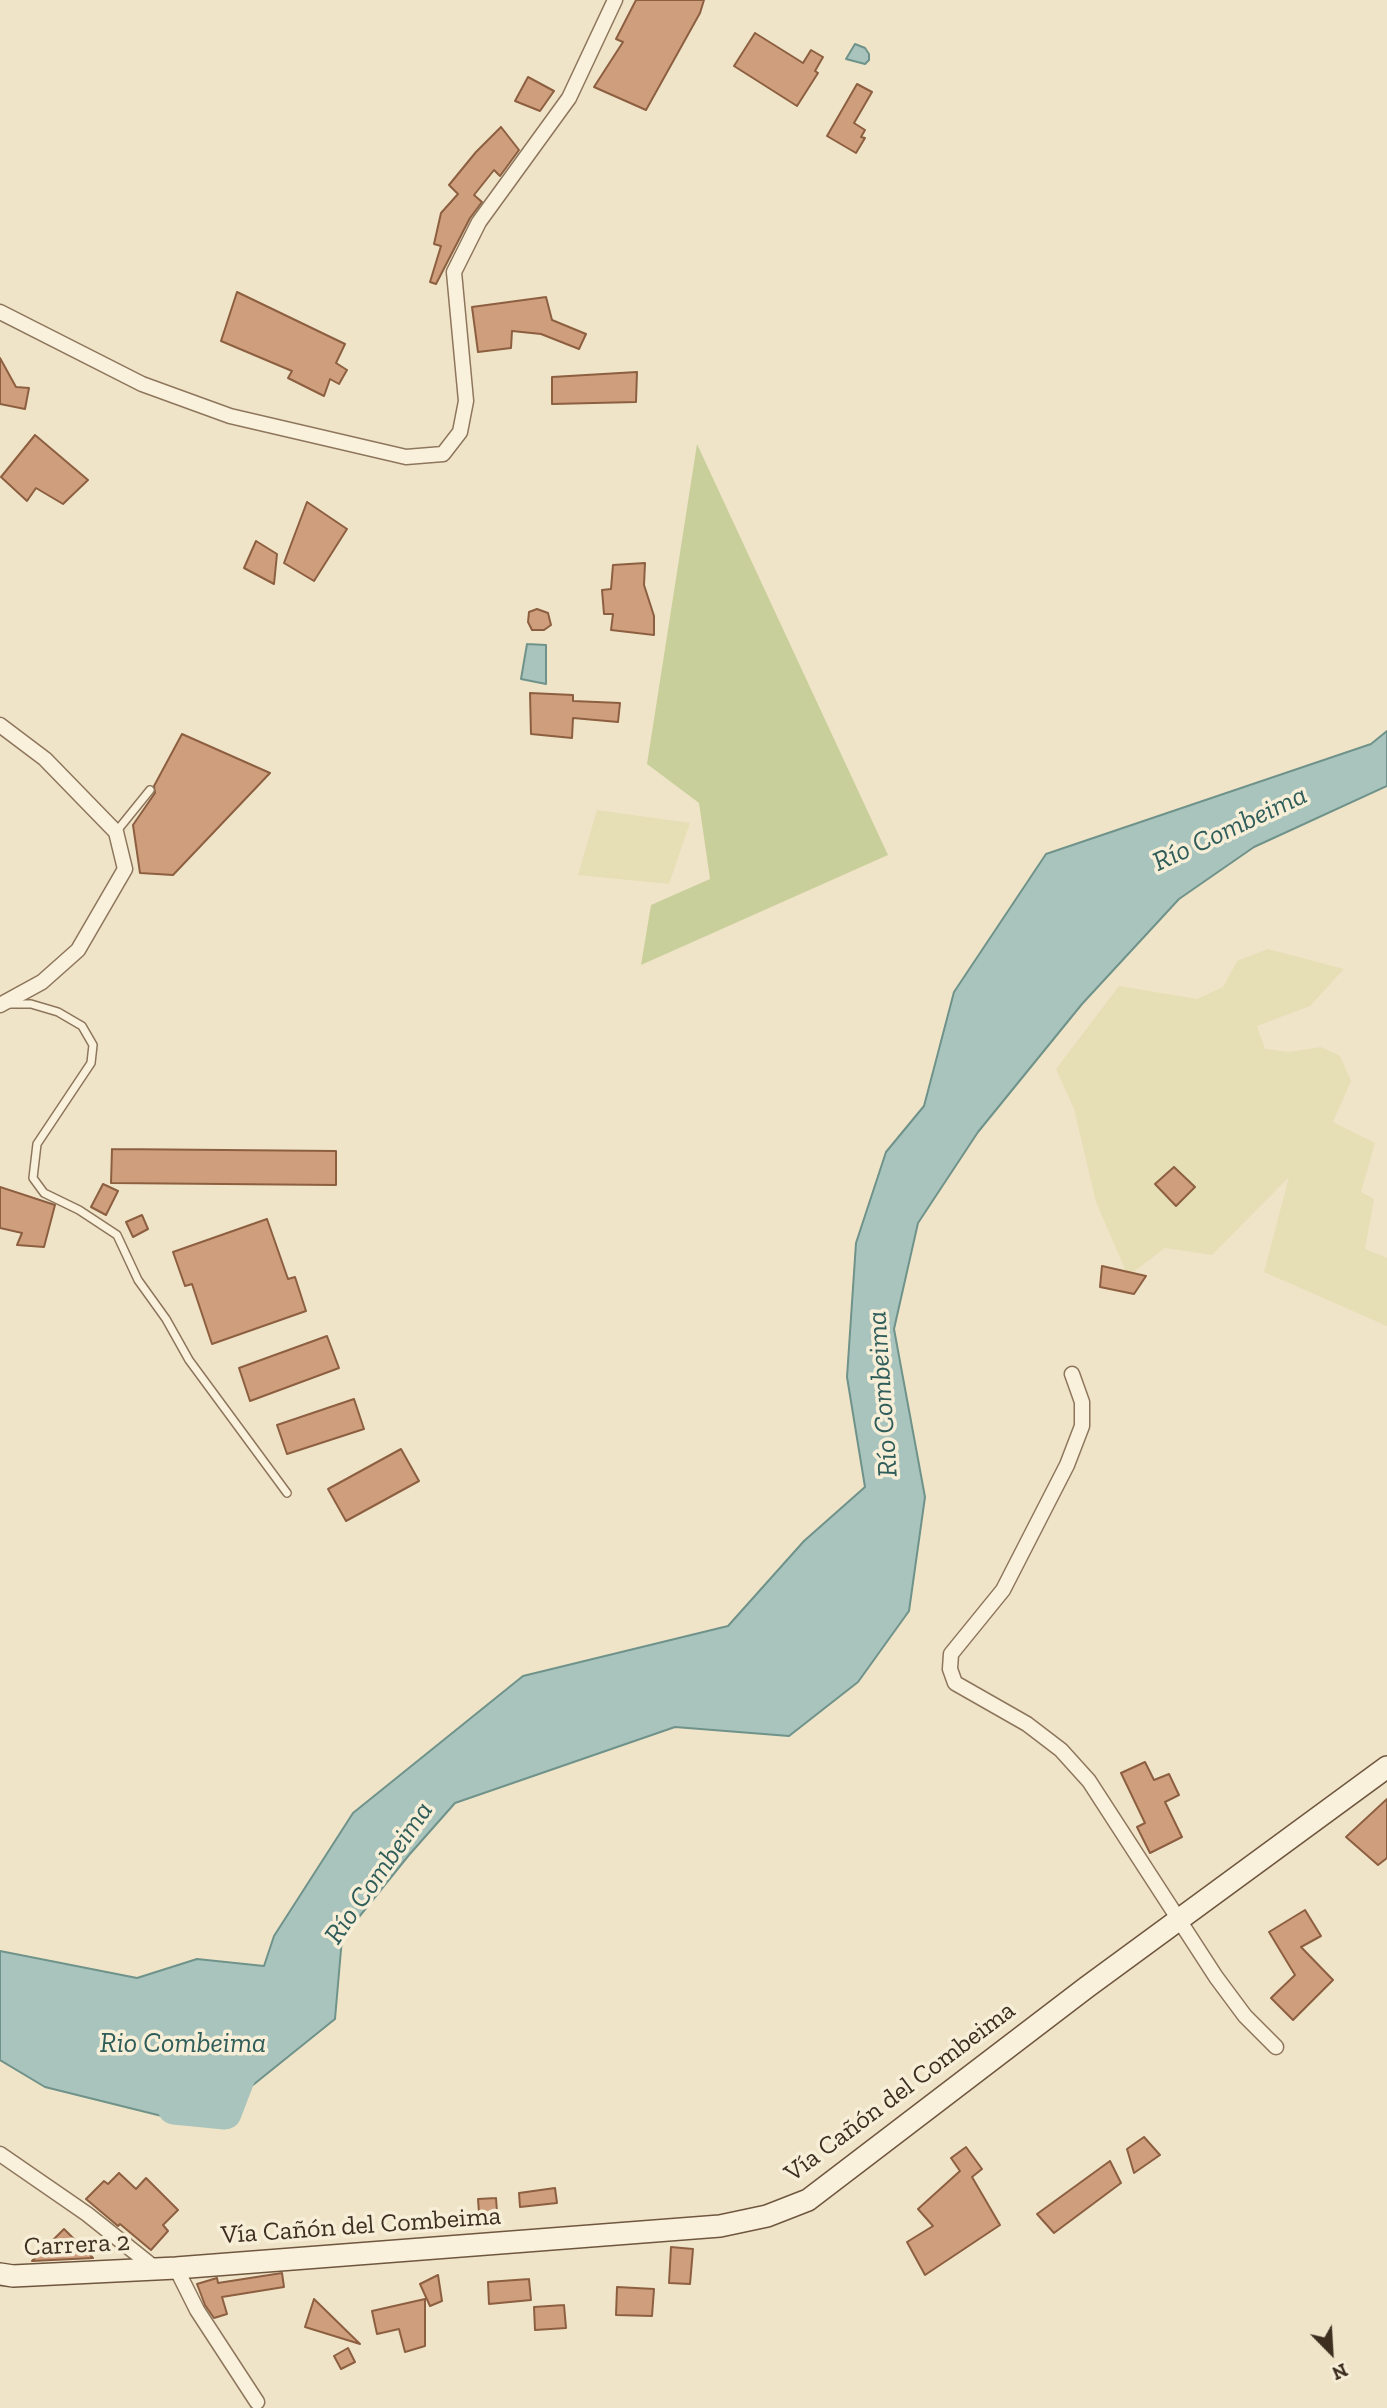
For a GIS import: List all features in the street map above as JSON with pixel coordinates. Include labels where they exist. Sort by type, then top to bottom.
[{"type":"street","points":[[0,312],[142,384],[230,416],[406,457],[443,454],[460,432],[466,401],[454,272],[479,222],[569,98],[615,0]]},
{"type":"street","points":[[0,725],[45,759],[116,832],[125,869],[78,950],[42,982],[0,1005]]},
{"type":"street","points":[[1072,1374],[1082,1402],[1082,1426],[1068,1465],[1003,1590],[951,1654],[950,1670],[955,1683],[1027,1724],[1061,1750],[1089,1781],[1216,1977],[1245,2016],[1276,2047]]},
{"type":"street","name":"Vía Cañón del Combeima","points":[[166,2269],[706,2227],[767,2216],[808,2200],[1180,1918],[1387,1767]]},
{"type":"street","points":[[0,2154],[166,2269],[197,2310],[257,2402]]},
{"type":"street","name":"Carrera 2","points":[[0,2274],[13,2276],[166,2269]]},
{"type":"lane","points":[[116,832],[150,790]]},
{"type":"lane","points":[[0,1005],[30,1004],[58,1012],[82,1026],[93,1045],[91,1063],[37,1144],[33,1178],[44,1193],[79,1210],[117,1235],[138,1280],[166,1319],[189,1360],[287,1493]]},
{"type":"shaded area","points":[[597,810],[690,823],[669,884],[578,875]]},
{"type":"shaded area","points":[[1268,949],[1344,969],[1310,1006],[1257,1026],[1265,1049],[1289,1052],[1321,1047],[1340,1056],[1351,1081],[1333,1122],[1375,1143],[1361,1192],[1374,1199],[1365,1249],[1387,1258],[1387,1326],[1264,1272],[1289,1177],[1212,1255],[1165,1248],[1128,1276],[1096,1202],[1074,1109],[1056,1069],[1119,986],[1197,999],[1223,987],[1237,961]]},
{"type":"green space","points":[[697,444],[888,855],[641,965],[651,905],[710,879],[699,803],[647,764]]},
{"type":"water","points":[[855,44],[865,48],[869,54],[869,60],[865,64],[846,59]]},
{"type":"water","points":[[527,644],[546,645],[546,684],[521,679]]},
{"type":"water","name":"Rio Combeima","points":[[1387,731],[1387,786],[1254,847],[1179,899],[1082,1004],[978,1132],[918,1223],[894,1329],[925,1497],[909,1611],[858,1682],[789,1736],[675,1727],[455,1803],[342,1938],[335,2019],[202,2126],[45,2087],[0,2060],[0,1951],[137,1978],[197,1959],[264,1966],[274,1936],[353,1813],[523,1676],[728,1626],[804,1541],[865,1487],[847,1377],[856,1243],[886,1152],[924,1106],[954,992],[1046,854],[1371,744]]},
{"type":"building","points":[[636,0],[704,0],[700,13],[646,110],[594,87],[623,42],[616,39]]},
{"type":"building","points":[[755,33],[803,63],[811,50],[823,57],[815,71],[818,73],[797,106],[734,66]]},
{"type":"building","points":[[528,77],[554,91],[540,111],[515,101]]},
{"type":"building","points":[[857,84],[872,92],[854,123],[865,130],[861,137],[865,138],[856,153],[827,136]]},
{"type":"building","points":[[501,127],[519,150],[500,176],[494,170],[474,195],[482,202],[470,218],[436,284],[430,282],[441,246],[434,244],[441,213],[458,194],[449,185]]},
{"type":"building","points":[[237,292],[345,344],[336,363],[347,370],[339,384],[330,379],[324,396],[288,378],[292,371],[221,341]]},
{"type":"building","points":[[546,297],[552,320],[586,334],[579,349],[541,334],[512,331],[511,348],[478,352],[472,307]]},
{"type":"building","points":[[0,358],[16,387],[29,388],[25,409],[0,404]]},
{"type":"building","points":[[637,372],[636,402],[552,404],[552,377]]},
{"type":"building","points":[[35,435],[88,480],[63,504],[36,488],[27,501],[1,477]]},
{"type":"building","points":[[307,502],[347,529],[314,581],[284,563]]},
{"type":"building","points":[[256,541],[277,554],[274,584],[244,568]]},
{"type":"building","points":[[645,563],[644,585],[654,616],[654,635],[611,630],[613,614],[604,614],[602,590],[611,589],[613,565]]},
{"type":"building","points":[[537,609],[548,613],[551,625],[544,630],[532,630],[528,622],[529,612]]},
{"type":"building","points":[[530,693],[573,695],[573,701],[620,703],[618,722],[573,718],[572,738],[531,734]]},
{"type":"building","points":[[182,734],[270,773],[173,875],[140,873],[133,825],[155,793],[154,786]]},
{"type":"building","points":[[112,1149],[336,1151],[336,1185],[111,1183]]},
{"type":"building","points":[[1174,1167],[1195,1187],[1176,1206],[1155,1184]]},
{"type":"building","points":[[103,1184],[118,1191],[106,1215],[91,1207]]},
{"type":"building","points":[[0,1187],[55,1205],[44,1247],[17,1245],[22,1233],[0,1228]]},
{"type":"building","points":[[142,1215],[148,1229],[133,1237],[126,1222]]},
{"type":"building","points":[[267,1219],[288,1279],[295,1277],[306,1311],[212,1344],[192,1284],[185,1286],[173,1252]]},
{"type":"building","points":[[1102,1266],[1146,1276],[1134,1294],[1100,1287]]},
{"type":"building","points":[[327,1336],[339,1368],[250,1401],[239,1368]]},
{"type":"building","points":[[354,1399],[364,1429],[287,1454],[277,1425]]},
{"type":"building","points":[[401,1449],[419,1481],[346,1521],[328,1489]]},
{"type":"building","points":[[1145,1762],[1154,1780],[1169,1774],[1179,1795],[1165,1802],[1182,1837],[1150,1853],[1137,1827],[1145,1823],[1121,1773]]},
{"type":"building","points":[[1387,1799],[1387,1858],[1378,1865],[1346,1837]]},
{"type":"building","points":[[1305,1910],[1321,1936],[1301,1947],[1333,1980],[1293,2020],[1271,1998],[1295,1975],[1269,1932]]},
{"type":"building","points":[[1144,2137],[1160,2155],[1134,2173],[1127,2149]]},
{"type":"building","points":[[966,2147],[982,2169],[972,2177],[1000,2225],[925,2275],[907,2242],[933,2226],[918,2209],[960,2171],[951,2158]]},
{"type":"building","points":[[1110,2161],[1121,2183],[1054,2233],[1037,2214]]},
{"type":"building","points":[[119,2173],[136,2189],[146,2178],[178,2210],[163,2225],[168,2231],[151,2250],[86,2199],[104,2181],[108,2184]]},
{"type":"building","points":[[555,2188],[557,2203],[520,2207],[519,2193]]},
{"type":"building","points":[[496,2198],[498,2225],[480,2227],[478,2199]]},
{"type":"building","points":[[64,2229],[93,2258],[32,2261]]},
{"type":"building","points":[[671,2247],[693,2249],[690,2284],[669,2283]]},
{"type":"building","points":[[282,2273],[284,2287],[222,2297],[227,2314],[214,2318],[205,2305],[197,2284],[217,2278],[218,2283]]},
{"type":"building","points":[[438,2275],[442,2301],[430,2306],[420,2284]]},
{"type":"building","points":[[529,2279],[531,2300],[489,2304],[488,2282]]},
{"type":"building","points":[[617,2287],[654,2289],[652,2316],[616,2315]]},
{"type":"building","points":[[314,2299],[360,2344],[305,2327]]},
{"type":"building","points":[[425,2299],[425,2346],[405,2352],[399,2329],[377,2334],[372,2311]]},
{"type":"building","points":[[564,2305],[566,2328],[535,2330],[534,2307]]},
{"type":"building","points":[[348,2348],[355,2362],[341,2369],[334,2356]]},
{"type":"waterway","name":"Río Combeima","points":[[174,2108],[225,2113],[245,2061]]}]
